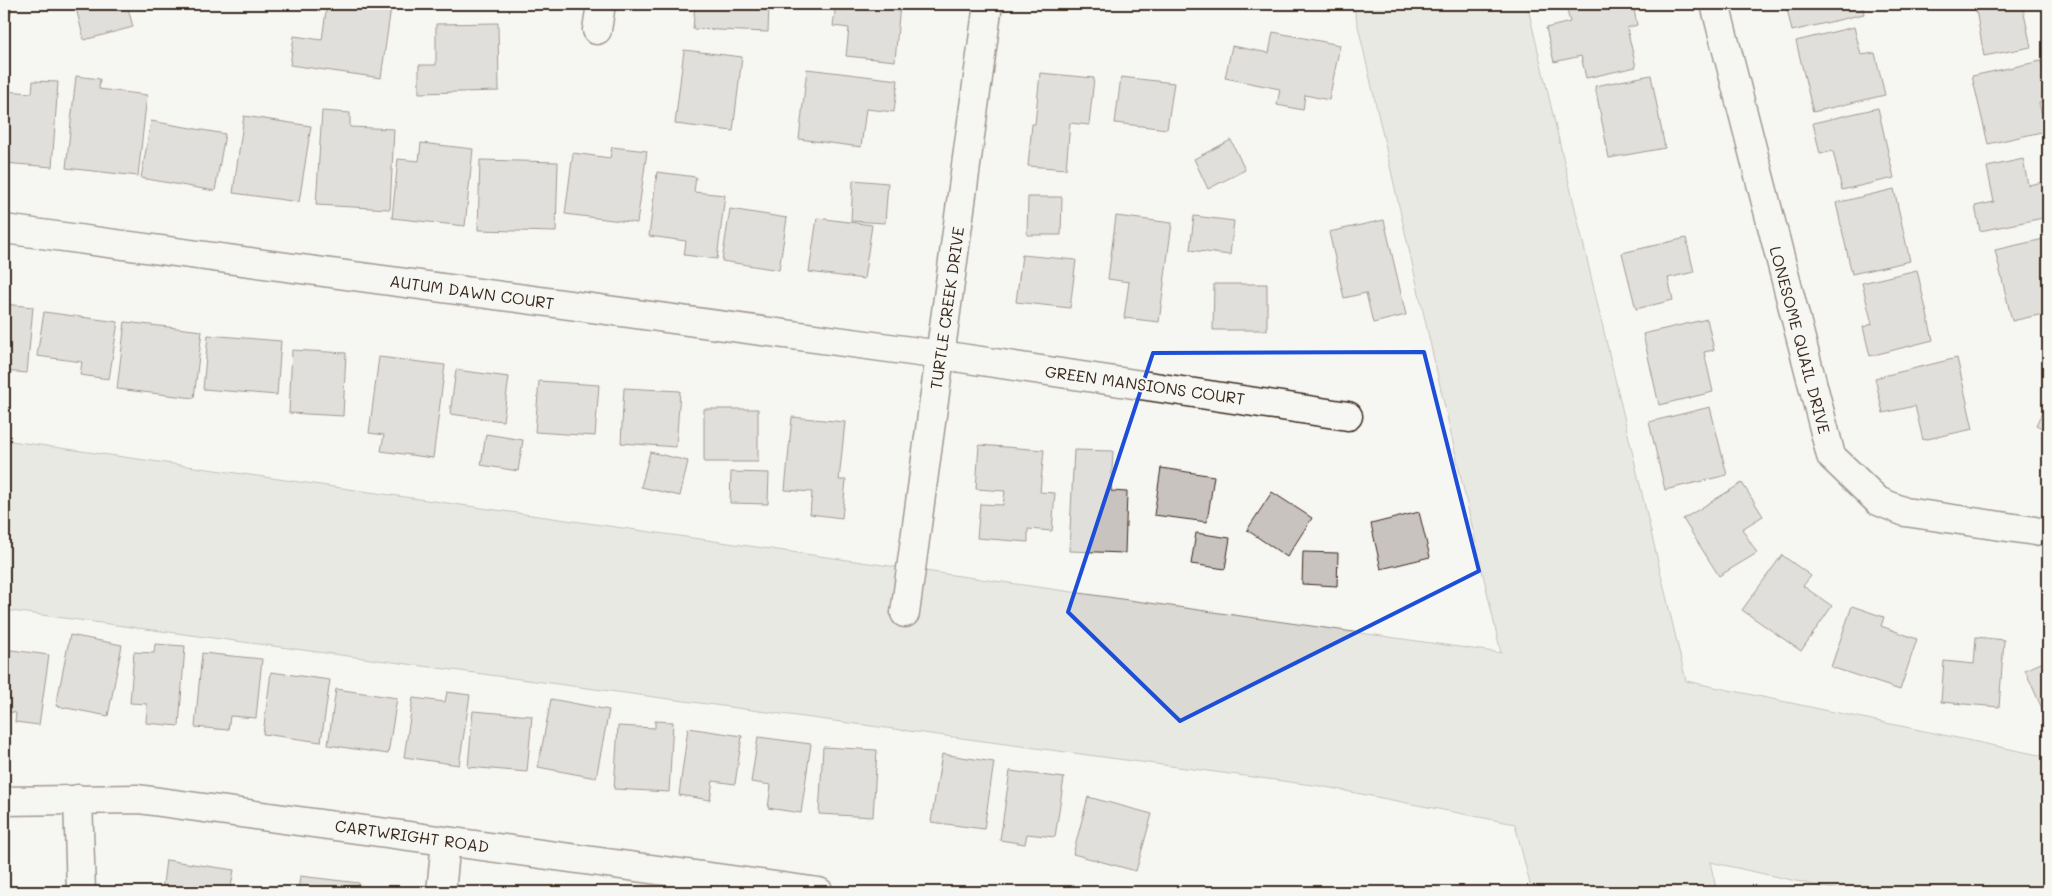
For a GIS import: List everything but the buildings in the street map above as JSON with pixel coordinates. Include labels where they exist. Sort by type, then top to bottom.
[{"type":"street","name":"TURTLE CREEK DRIVE","points":[[905,613],[988,4]]},
{"type":"street","name":"LONESOME QUAIL DRIVE","points":[[1715,4],[1831,456],[1878,502],[1905,512],[2036,531]]},
{"type":"street","name":"AUTUM DAWN COURT","points":[[4,229],[941,355]]},
{"type":"street","name":"GREEN MANSIONS COURT","points":[[941,355],[1348,416]]},
{"type":"street","points":[[78,799],[81,892]]},
{"type":"street","name":"CARTWRIGHT ROAD","points":[[4,801],[138,799],[446,840],[790,890],[819,892]]},
{"type":"street","points":[[441,892],[446,840]]},
{"type":"highlighted area","points":[[1424,352],[1479,571],[1180,721],[1068,612],[1153,353]]},
{"type":"shaded area","points":[[1353,4],[1527,4],[1686,681],[2048,757],[2048,892],[1846,892],[1710,862],[1717,892],[1532,892],[1515,824],[1320,786],[4,610],[4,440],[1501,653]]}]
